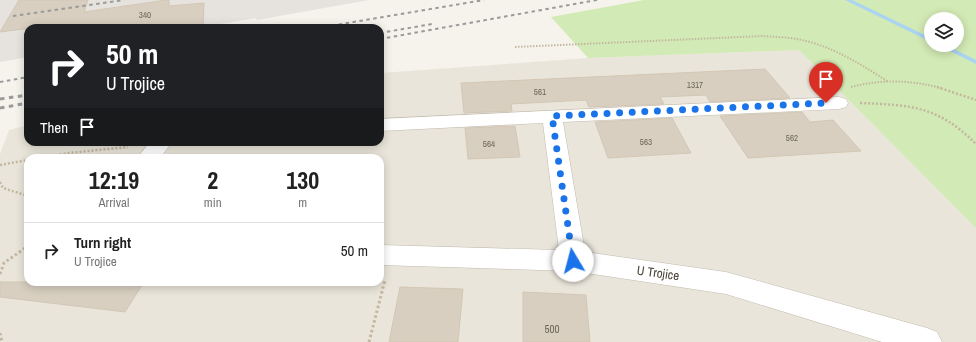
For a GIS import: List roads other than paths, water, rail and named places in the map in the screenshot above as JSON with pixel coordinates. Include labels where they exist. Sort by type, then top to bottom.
[{"type":"street","points":[[384,125],[839,103]]},
{"type":"street","points":[[552,116],[573,261]]},
{"type":"street","name":"U Trojice","points":[[385,256],[573,261],[726,283],[927,342]]},
{"type":"waterway","points":[[848,0],[924,37]]},
{"type":"waterway","points":[[955,52],[976,62]]},
{"type":"railway","points":[[13,16],[124,0]]},
{"type":"railway","points":[[342,24],[484,0]]},
{"type":"railway","points":[[384,38],[597,0]]},
{"type":"railway","points":[[384,32],[432,24]]},
{"type":"railway","points":[[0,82],[24,78]]},
{"type":"railway","points":[[0,99],[24,96]]},
{"type":"railway","points":[[0,108],[24,104]]}]
